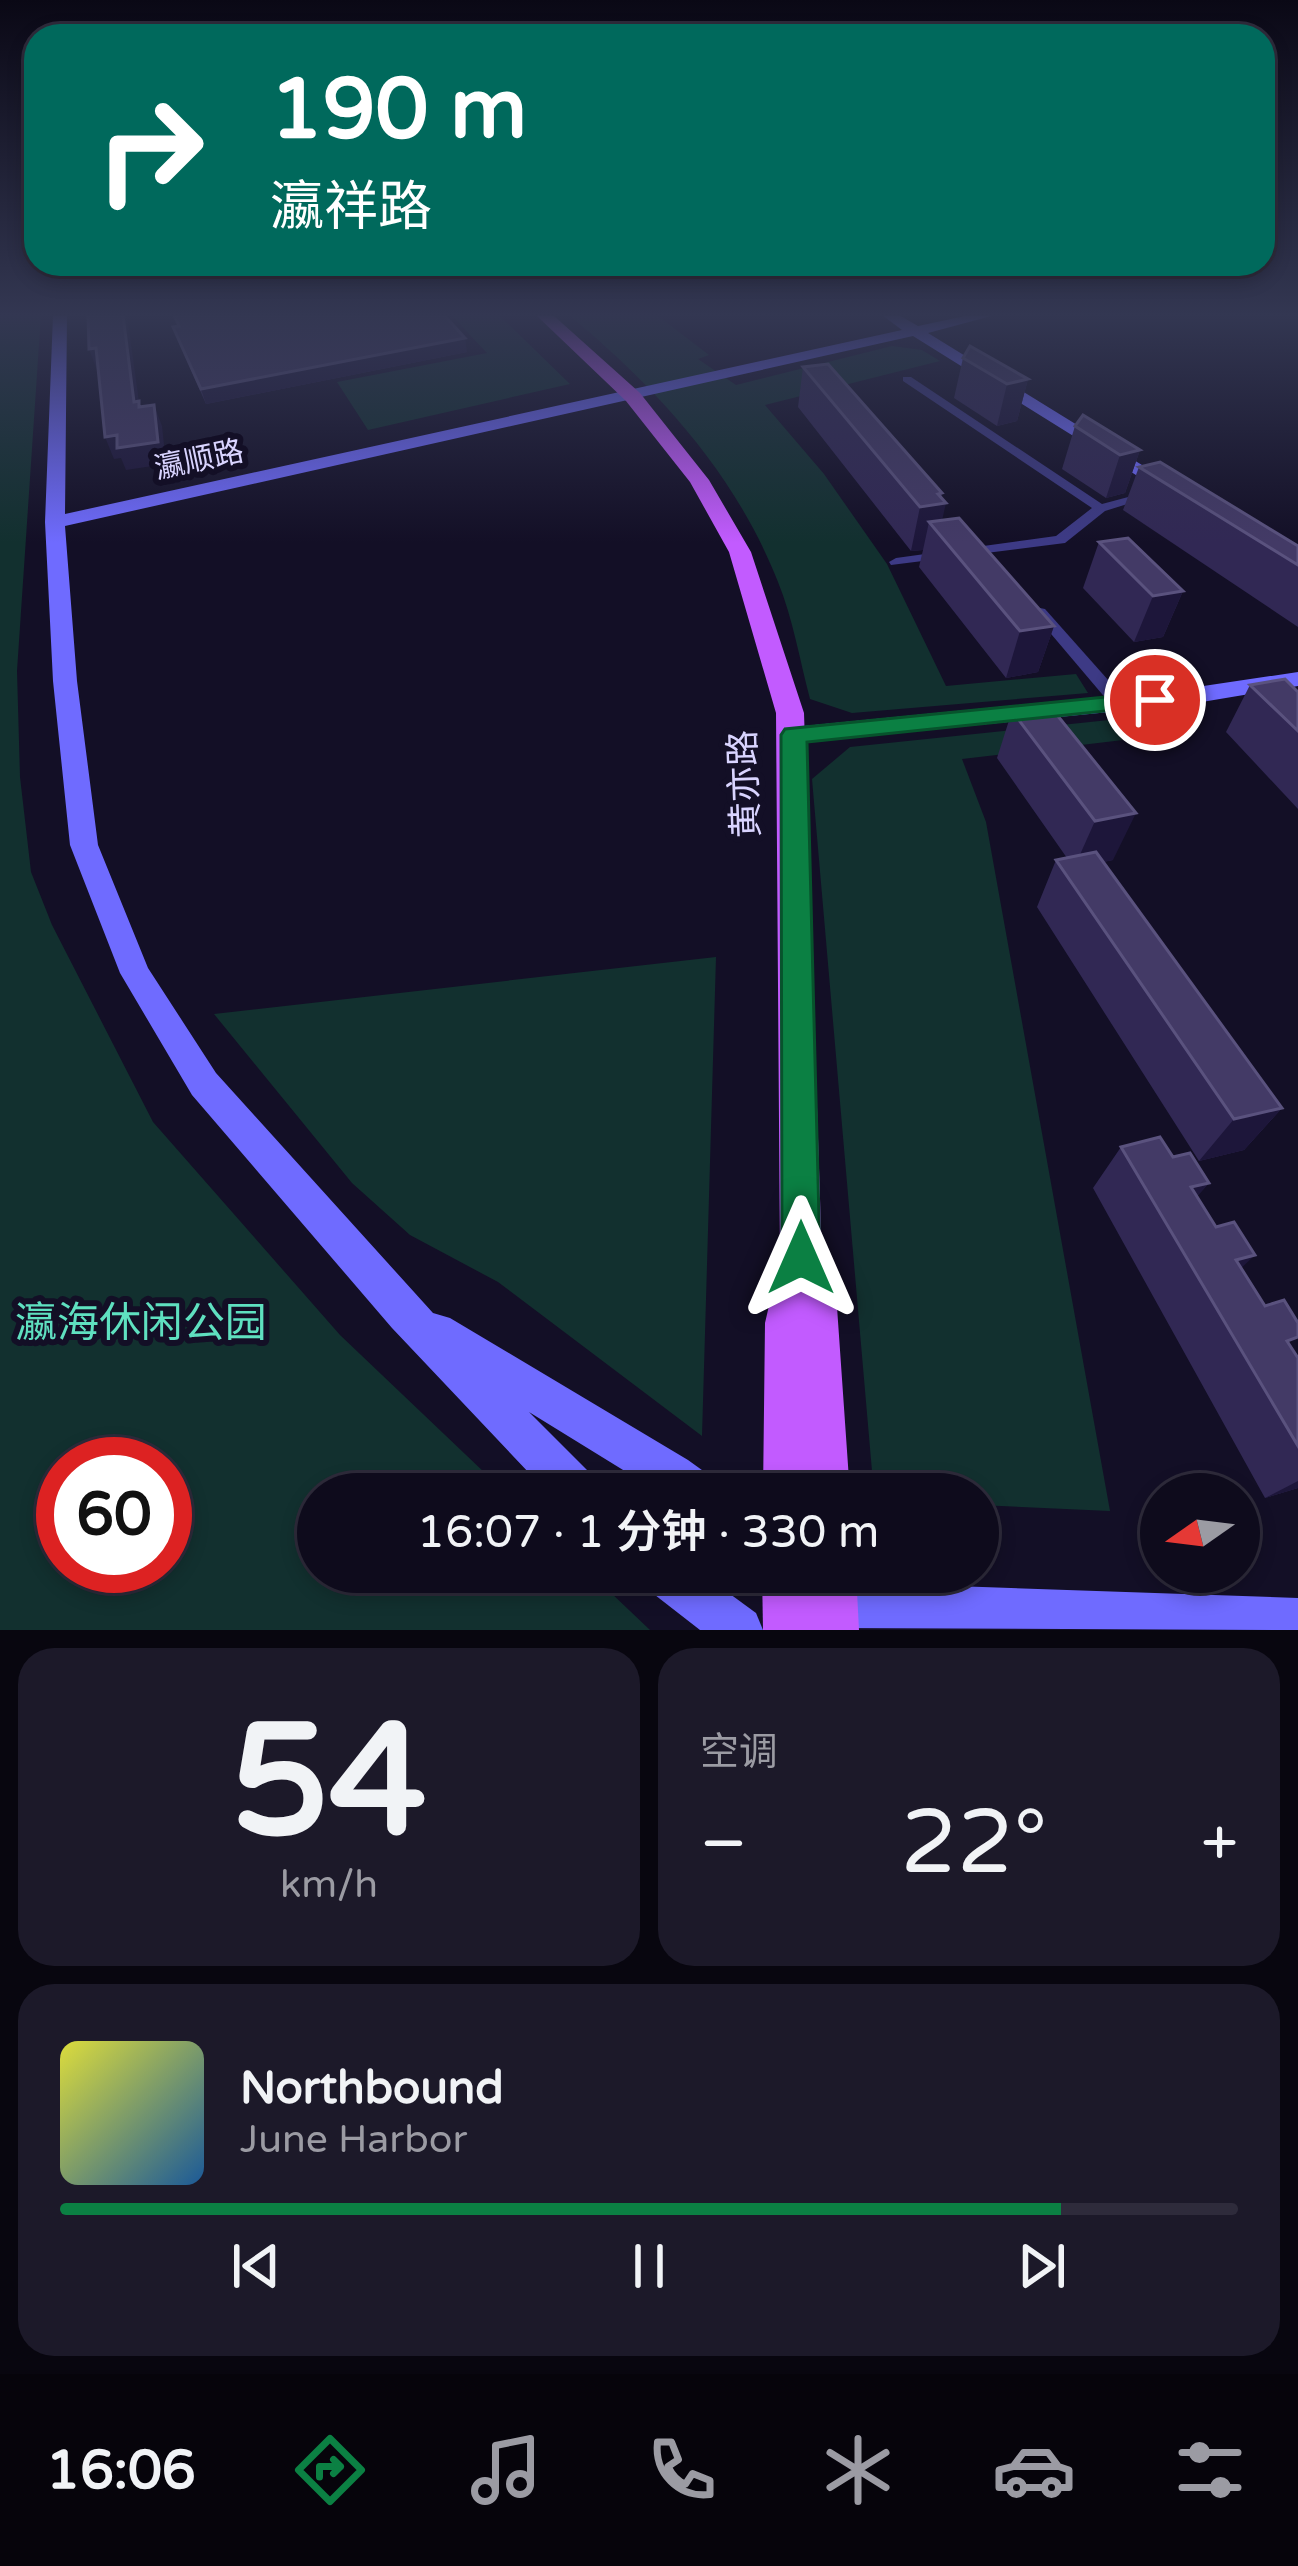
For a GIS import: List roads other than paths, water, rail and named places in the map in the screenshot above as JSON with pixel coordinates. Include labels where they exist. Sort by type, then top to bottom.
[{"type":"main road","name":"黄亦路","points":[[628,392],[699,480],[740,552],[794,735],[801,1258],[788,1323],[787,1473]]},
{"type":"main road","name":"黄亦路","points":[[801,1258],[815,1307],[825,1473]]},
{"type":"street","points":[[57,391],[55,514],[64,681],[84,845],[135,973],[204,1084],[406,1314],[559,1473]]},
{"type":"street","name":"瀛顺路","points":[[55,514],[632,391]]},
{"type":"street","points":[[925,391],[1100,508]]},
{"type":"street","points":[[1014,391],[1191,500]]},
{"type":"street","points":[[896,562],[1060,540],[1100,508],[1173,489]]},
{"type":"street","points":[[988,551],[1003,568]]},
{"type":"street","points":[[1032,602],[1120,703]]},
{"type":"street","points":[[794,735],[1120,703],[1298,679]]},
{"type":"street","points":[[406,1314],[671,1473]]},
{"type":"street","points":[[690,1593],[739,1630]]},
{"type":"street","points":[[821,1609],[1298,1622]]},
{"type":"park label","name":"瀛海休闲公园","points":[[141,1323]]}]
